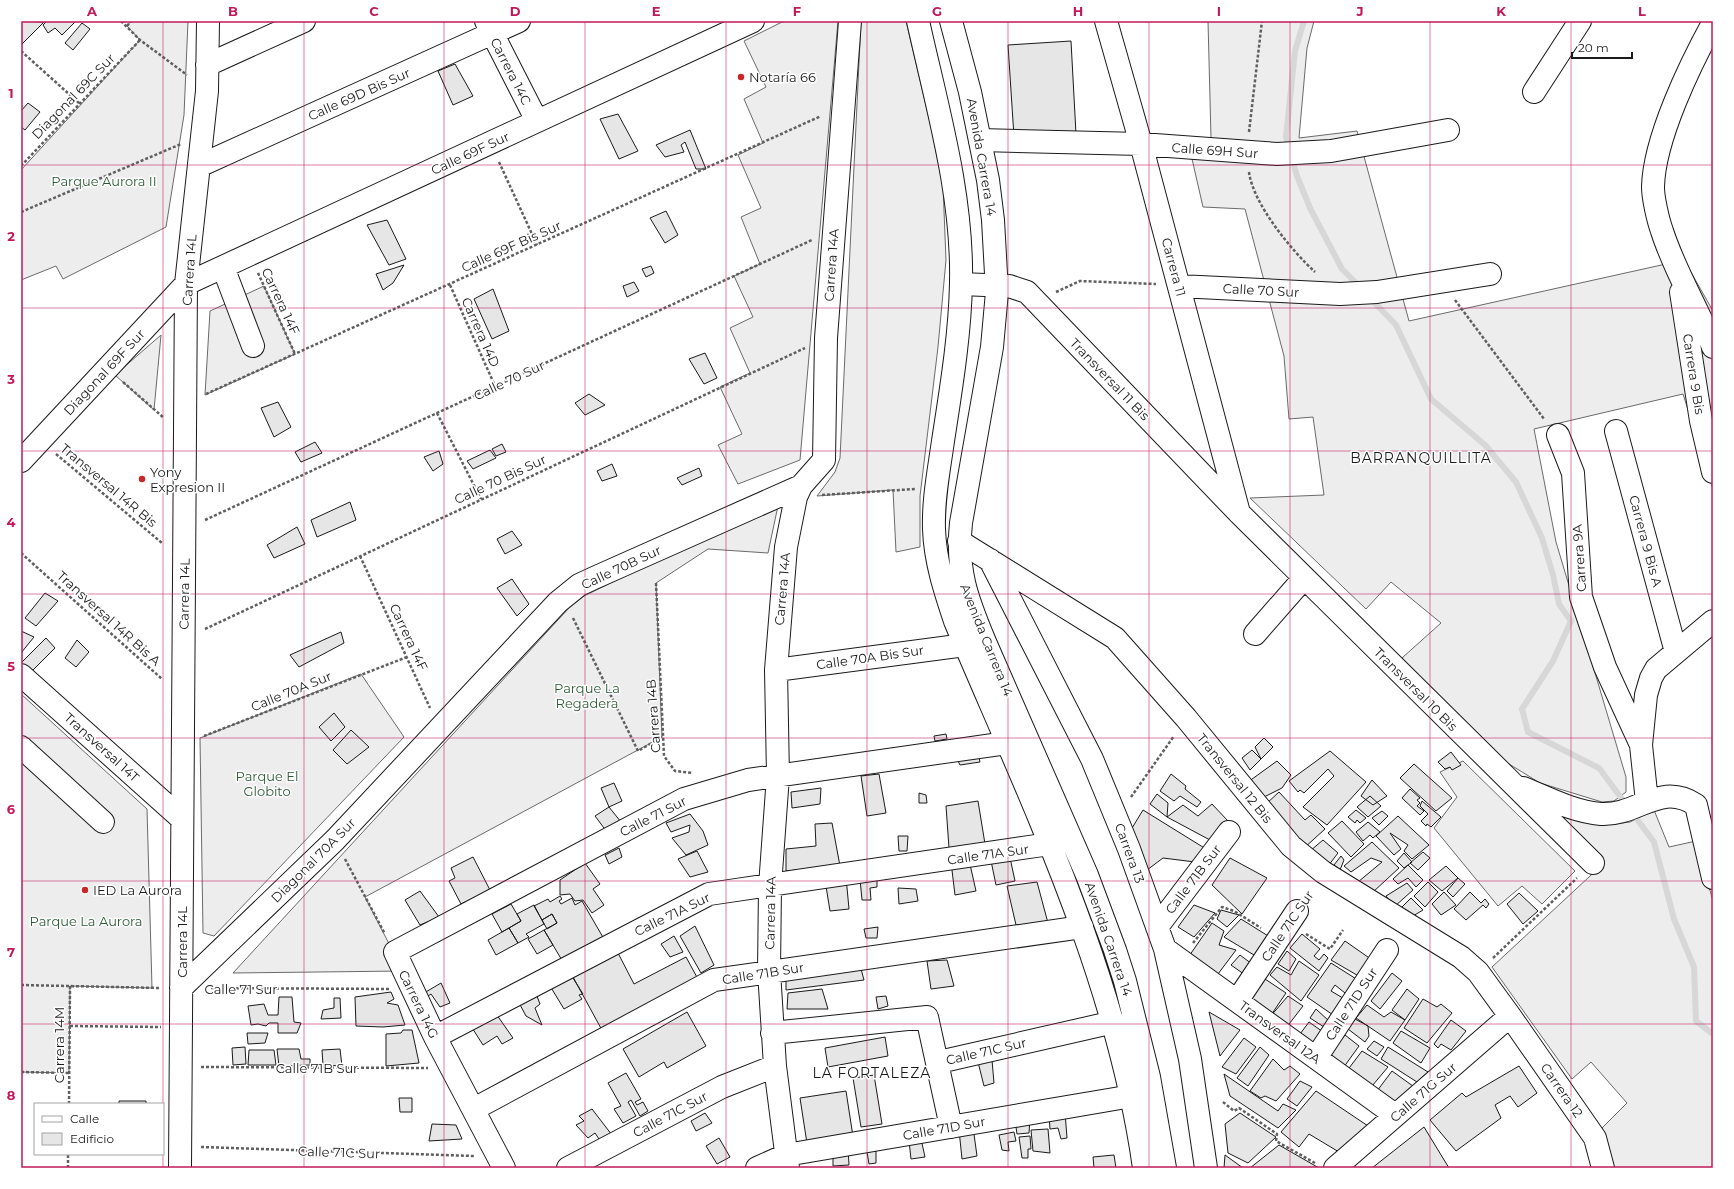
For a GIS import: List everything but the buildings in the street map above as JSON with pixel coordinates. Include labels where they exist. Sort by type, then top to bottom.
[{"type":"street","name":"Carrera 14L","points":[[180,1168],[186,284],[207,91],[208,21]]},
{"type":"street","points":[[207,65],[304,21]]},
{"type":"street","name":"Calle 69D Bis Sur","points":[[199,166],[489,27],[519,21]]},
{"type":"street","name":"Calle 69F Sur","points":[[186,284],[753,21]]},
{"type":"street","name":"Carrera 14A","points":[[787,1162],[775,1066],[769,972],[770,886],[778,776],[776,670],[786,547],[798,492],[824,460],[826,338],[850,21]]},
{"type":"street","name":"Avenida Carrera 14","points":[[918,21],[951,170],[959,226],[961,284],[950,392],[937,487],[934,529],[936,553],[945,589],[965,645],[1050,844],[1082,927],[1114,1022],[1132,1096],[1144,1168]]},
{"type":"street","name":"Avenida Carrera 14","points":[[951,21],[970,92],[988,180],[993,220],[996,285],[996,318],[992,347],[959,541],[962,580],[970,605],[1087,875],[1124,976],[1149,1077],[1165,1168]]},
{"type":"street","name":"Carrera 11","points":[[1106,21],[1141,144],[1240,514]]},
{"type":"street","points":[[1534,92],[1580,21]]},
{"type":"street","points":[[1713,23],[1673,109],[1658,151],[1653,187],[1661,230],[1679,275],[1704,324],[1713,348]]},
{"type":"street","name":"Carrera 14C","points":[[489,27],[537,121]]},
{"type":"street","name":"Calle 69H Sur","points":[[980,140],[1141,144],[1277,154],[1331,151],[1448,130]]},
{"type":"street","points":[[223,267],[253,346]]},
{"type":"street","name":"Calle 70 Sur","points":[[1179,286],[1351,293],[1377,292],[1490,274]]},
{"type":"street","name":"Carrera 9 Bis","points":[[1679,275],[1698,406],[1713,472]]},
{"type":"street","name":"Diagonal 69F Sur","points":[[21,461],[186,284]]},
{"type":"street","name":"Transversal 11 Bis","points":[[961,284],[996,285],[1017,288],[1027,292],[1240,514]]},
{"type":"street","name":"Carrera 9 Bis A","points":[[1616,431],[1676,652]]},
{"type":"street","name":"Carrera 9A","points":[[1558,435],[1573,473],[1581,597],[1605,667],[1641,745]]},
{"type":"street","name":"Calle 70B Sur","points":[[439,727],[563,598],[579,585],[798,492]]},
{"type":"street","name":"Transversal 10 Bis","points":[[1240,514],[1593,863]]},
{"type":"street","name":"Transversal 12 Bis","points":[[959,541],[1114,638],[1186,718],[1291,846],[1323,872],[1462,957],[1478,972],[1510,1016]]},
{"type":"street","name":"Carrera 13","points":[[990,560],[1092,759],[1117,817],[1165,949],[1190,1059],[1206,1168]]},
{"type":"street","points":[[1255,634],[1304,578]]},
{"type":"street","points":[[1644,804],[1641,745],[1646,695],[1651,678],[1656,669],[1713,621]]},
{"type":"street","name":"Calle 70A Bis Sur","points":[[776,670],[965,645]]},
{"type":"street","name":"Transversal 14T","points":[[21,675],[182,819]]},
{"type":"street","name":"Diagonal 70A Sur","points":[[182,988],[335,840],[439,727]]},
{"type":"street","name":"Calle 71 Sur","points":[[395,952],[684,799],[748,780],[1007,743]]},
{"type":"street","points":[[21,747],[103,822]]},
{"type":"street","points":[[1514,785],[1577,810],[1590,813],[1616,813],[1644,804],[1658,797],[1671,796],[1685,799],[1696,805],[1713,878]]},
{"type":"street","name":"Calle 71B Sur","points":[[1157,927],[1229,832]]},
{"type":"street","name":"Calle 71A Sur","points":[[435,1037],[709,894],[1050,844]]},
{"type":"street","name":"Calle 71C Sur","points":[[1237,1001],[1288,924]]},
{"type":"street","name":"Calle 71B Sur","points":[[474,1109],[714,980],[1082,927]]},
{"type":"street","name":"Transversal 12A","points":[[1165,949],[1395,1116]]},
{"type":"street","name":"Calle 71D Sur","points":[[1316,1058],[1387,950]]},
{"type":"street","name":"Carrera 14G","points":[[395,952],[435,1037],[501,1162]]},
{"type":"street","name":"Calle 71G Sur","points":[[1326,1166],[1395,1116],[1510,1016]]},
{"type":"street","name":"Carrera 12","points":[[1510,1016],[1595,1138],[1603,1168]]},
{"type":"street","name":"Calle 71C Sur","points":[[772,1032],[927,1017],[939,1062],[1114,1022]]},
{"type":"street","points":[[939,1062],[951,1127]]},
{"type":"street","name":"Calle 71C Sur","points":[[568,1168],[722,1087],[775,1066]]},
{"type":"street","name":"Calle 71D Sur","points":[[757,1168],[951,1127],[1132,1096]]},
{"type":"path","points":[[121,21],[140,40],[207,91]]},
{"type":"path","points":[[126,26],[132,21]]},
{"type":"path","name":"Diagonal 69C Sur","points":[[21,166],[140,40]]},
{"type":"path","points":[[21,51],[79,103]]},
{"type":"path","name":"Calle 69F Bis Sur","points":[[186,404],[844,106]]},
{"type":"path","points":[[21,212],[203,135]]},
{"type":"path","points":[[491,143],[537,246]]},
{"type":"path","name":"Calle 70 Sur","points":[[185,530],[834,230]]},
{"type":"path","name":"Carrera 14F","points":[[249,255],[295,354]]},
{"type":"path","points":[[1036,301],[1080,281],[1179,286]]},
{"type":"path","points":[[1442,282],[1541,416],[1558,435]]},
{"type":"path","name":"Carrera 14D","points":[[450,285],[495,386]]},
{"type":"path","name":"Calle 70 Bis Sur","points":[[184,639],[826,338]]},
{"type":"path","points":[[107,369],[154,410],[186,433]]},
{"type":"path","points":[[437,413],[482,499]]},
{"type":"path","name":"Transversal 14R Bis","points":[[40,441],[184,562]]},
{"type":"path","points":[[798,492],[937,487]]},
{"type":"path","name":"Transversal 14R Bis A","points":[[21,553],[184,698]]},
{"type":"path","name":"Carrera 14F","points":[[360,556],[439,727]]},
{"type":"path","name":"Carrera 14B","points":[[656,583],[664,756],[675,771],[697,774]]},
{"type":"path","points":[[563,598],[638,752],[662,737]]},
{"type":"path","name":"Calle 70A Sur","points":[[183,746],[407,657]]},
{"type":"path","points":[[1117,817],[1186,718]]},
{"type":"path","points":[[335,840],[395,952]]},
{"type":"path","points":[[1478,972],[1593,863]]},
{"type":"path","points":[[1192,945],[1222,907],[1288,924],[1330,949],[1343,930]]},
{"type":"path","name":"Calle 71 Sur","points":[[21,984],[182,988],[412,989]]},
{"type":"path","name":"Carrera 14M","points":[[69,1103],[70,986]]},
{"type":"path","points":[[70,1026],[181,1027]]},
{"type":"path","name":"Calle 71B Sur","points":[[181,1066],[453,1069]]},
{"type":"path","points":[[21,1072],[69,1073]]},
{"type":"path","points":[[1223,1102],[1234,1111],[1239,1108],[1277,1134],[1276,1141],[1326,1166]]},
{"type":"path","name":"Calle 71C Sur","points":[[180,1146],[501,1162]]},
{"type":"path","points":[[68,1155],[68,1168]]},
{"type":"shaded area","name":"Parque Aurora II","points":[[131,21],[188,21],[184,115],[166,227],[63,279],[56,266],[21,280],[21,170],[140,40],[127,26]]},
{"type":"shaded area","points":[[784,21],[838,21],[800,460],[738,484],[718,445],[742,434],[720,387],[750,373],[730,328],[753,317],[734,276],[760,264],[741,217],[761,208],[738,155],[763,143],[744,99],[766,87],[744,41]]},
{"type":"shaded area","points":[[861,21],[906,21],[932,131],[943,186],[946,260],[938,347],[920,496],[920,547],[896,552],[893,490],[817,496],[835,472],[840,458]]},
{"type":"shaded area","points":[[1208,21],[1314,21],[1307,48],[1299,138],[1357,131],[1409,321],[1684,260],[1713,311],[1713,489],[1683,394],[1534,429],[1556,542],[1626,777],[1626,792],[1614,801],[1602,802],[1540,783],[1496,756],[1402,658],[1441,623],[1391,582],[1366,609],[1250,498],[1324,495],[1313,417],[1289,419],[1284,356],[1245,209],[1203,207],[1187,137],[1211,138]]},
{"type":"shaded area","points":[[264,286],[295,354],[205,395],[210,311]]},
{"type":"shaded area","points":[[161,335],[154,410],[115,375]]},
{"type":"shaded area","name":"Parque La Regadera","points":[[779,501],[768,553],[708,549],[656,583],[662,737],[365,897],[403,971],[233,973],[569,608],[584,596]]},
{"type":"shaded area","name":"Parque El Globito","points":[[361,674],[404,737],[214,936],[203,933],[200,738]]},
{"type":"shaded area","name":"Parque La Aurora","points":[[21,694],[147,809],[152,988],[70,986],[69,1073],[21,1072]]},
{"type":"shaded area","points":[[1463,761],[1575,871],[1542,904],[1522,886],[1498,906],[1434,828],[1457,797],[1440,772]]},
{"type":"shaded area","points":[[1654,810],[1669,847],[1696,841],[1713,901],[1713,1168],[1614,1168],[1602,1128],[1627,1103],[1591,1062],[1572,1079],[1492,967],[1603,864],[1549,811],[1570,819],[1611,824],[1630,822]]},
{"type":"waterway","points":[[1304,21],[1295,51],[1286,137],[1297,176],[1310,208],[1342,269],[1360,287]]},
{"type":"waterway","points":[[1370,298],[1396,325],[1431,399],[1485,445],[1516,482],[1542,538],[1553,575],[1559,604],[1571,621],[1553,661],[1522,709],[1528,732],[1599,768],[1654,842],[1674,919],[1694,967],[1696,1021],[1713,1034]]},
{"type":"place","name":"Notaría 66","points":[[741,77]]},
{"type":"place","name":"Yony Expresion II","points":[[142,479]]},
{"type":"place","name":"IED La Aurora","points":[[85,890]]},
{"type":"district","name":"BARRANQUILLITA","points":[[1421,458]]},
{"type":"district","name":"LA FORTALEZA","points":[[872,1073]]}]
